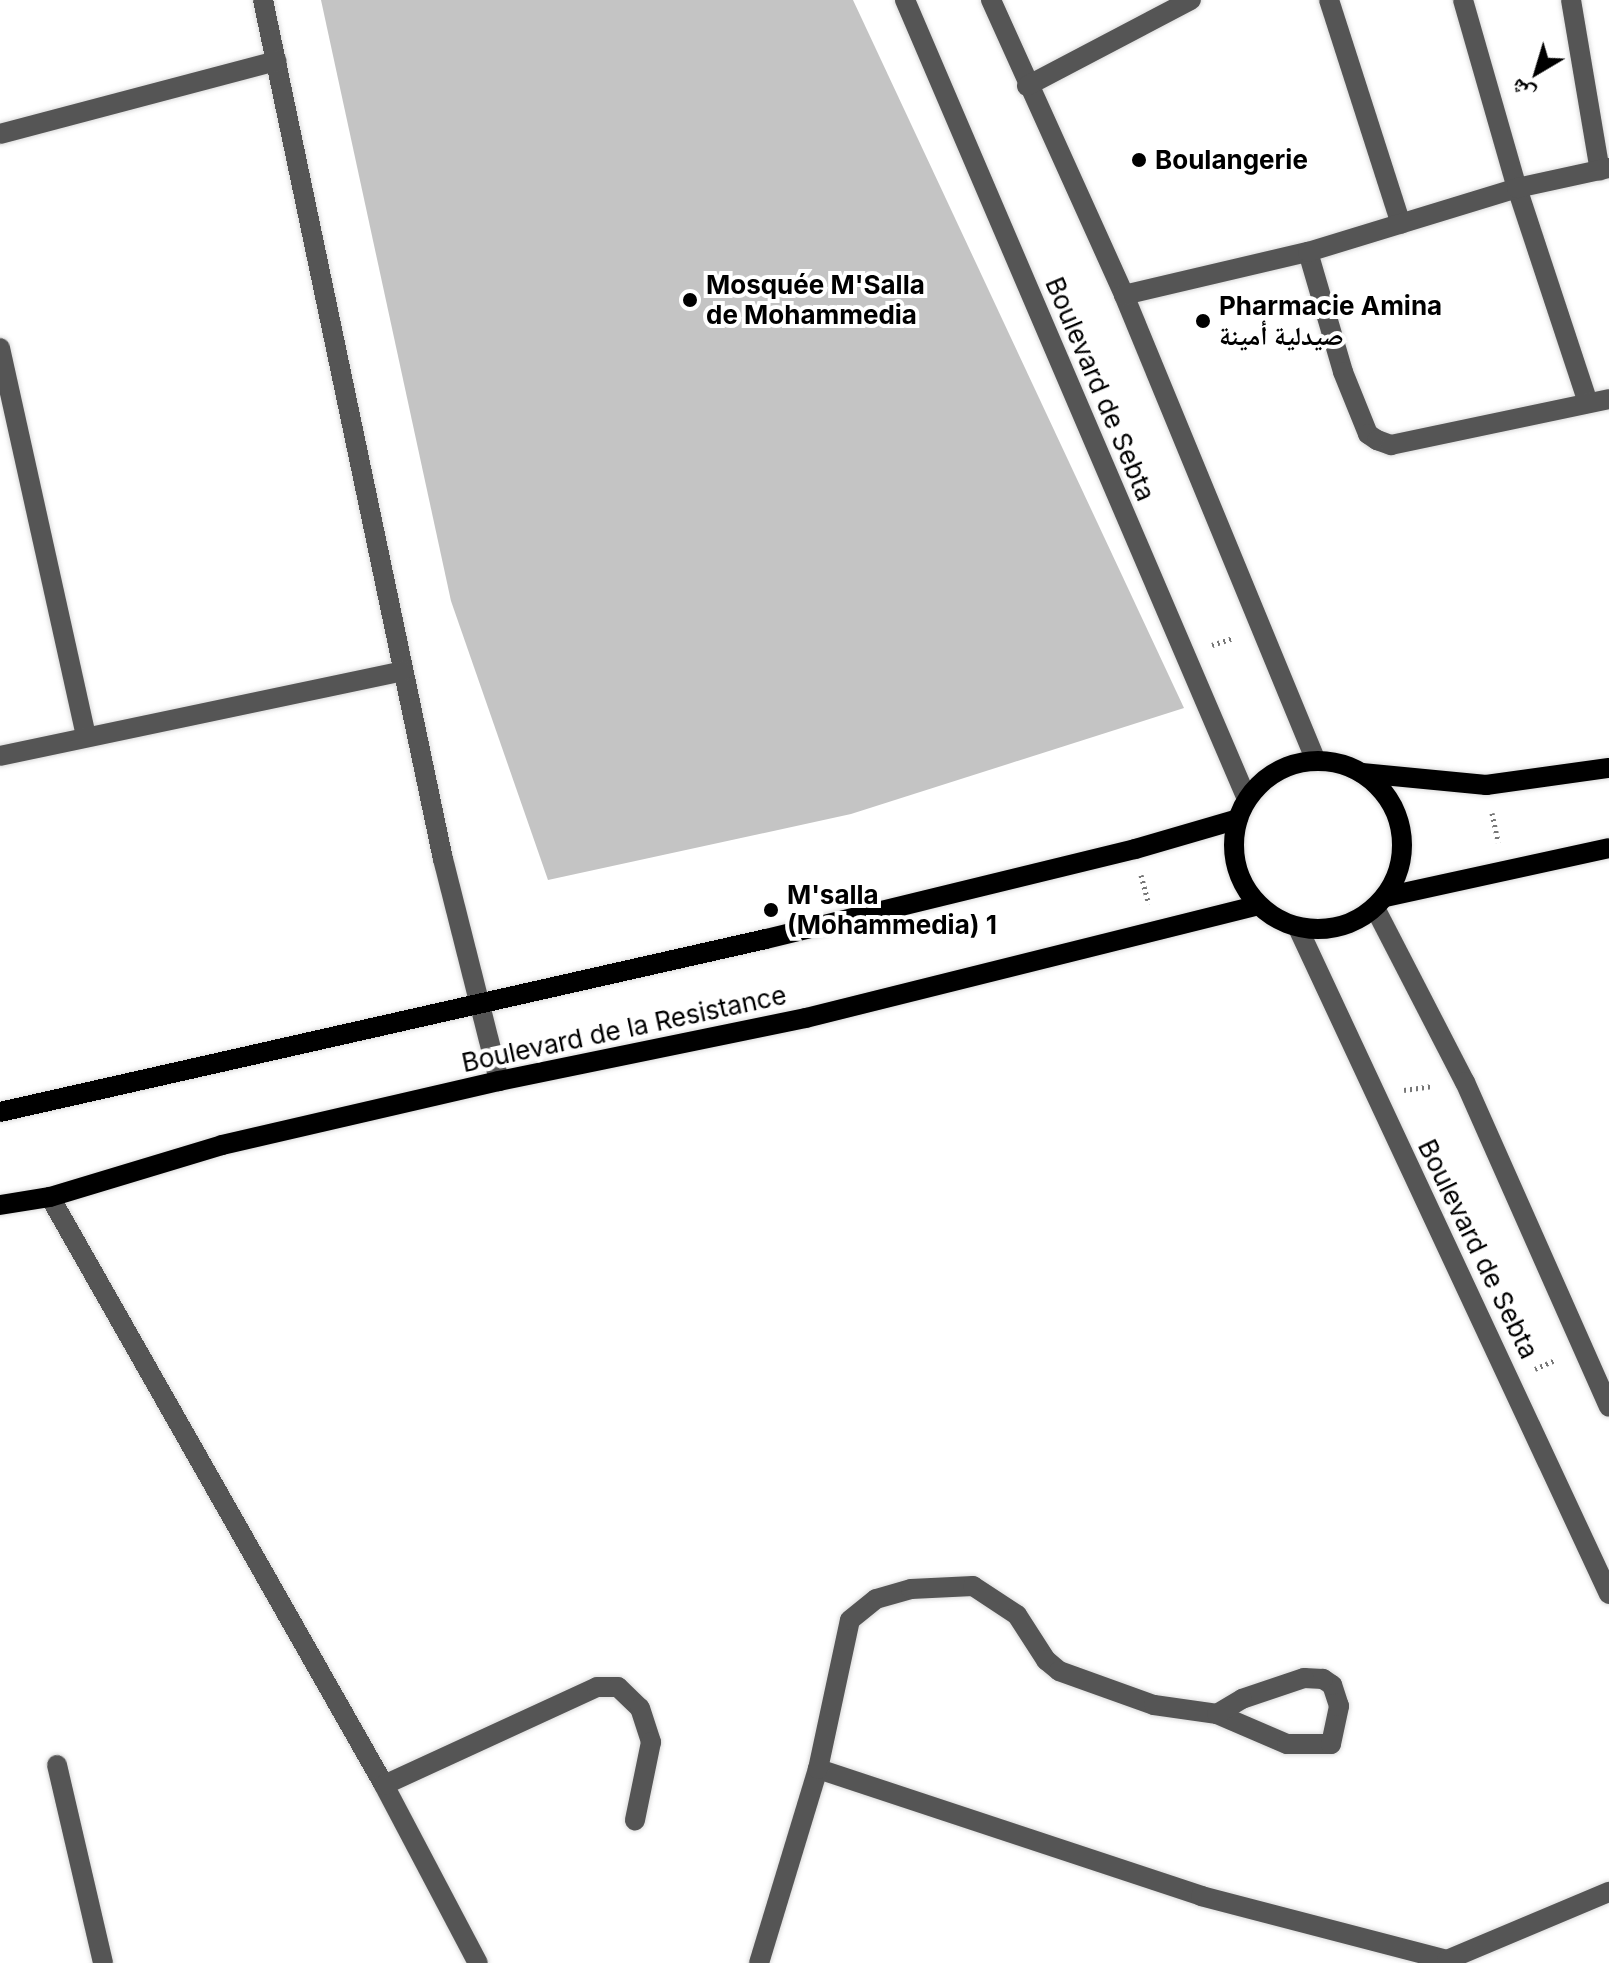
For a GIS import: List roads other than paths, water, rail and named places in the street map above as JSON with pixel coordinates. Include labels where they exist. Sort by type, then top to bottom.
[{"type":"main road","points":[[1609,768],[1486,785],[1362,773],[1316,761],[1289,766],[1266,779],[1247,799],[1238,819],[1236,865],[1258,905],[1298,928],[1325,930],[1351,923],[1380,903],[1609,848]]},
{"type":"main road","points":[[1362,773],[1383,792],[1402,840],[1398,872],[1380,903]]},
{"type":"main road","name":"Boulevard de la Resistance","points":[[0,1112],[478,1004],[1135,849],[1238,819]]},
{"type":"main road","name":"Boulevard de la Resistance","points":[[0,1205],[50,1197],[222,1145],[499,1081],[806,1018],[1258,905]]},
{"type":"street","points":[[263,0],[402,671],[478,1004],[499,1081]]},
{"type":"street","name":"Boulevard de Sebta","points":[[905,0],[1247,799]]},
{"type":"street","points":[[991,0],[1027,86],[1124,295],[1264,628],[1316,761]]},
{"type":"street","points":[[1329,0],[1401,224]]},
{"type":"street","points":[[1463,0],[1517,188],[1588,403]]},
{"type":"street","points":[[1124,295],[1308,252],[1517,188],[1604,170],[1571,0]]},
{"type":"street","points":[[1027,86],[1188,1]]},
{"type":"street","points":[[0,134],[277,61]]},
{"type":"street","points":[[1308,252],[1348,384],[1368,434],[1377,440],[1391,445],[1609,399]]},
{"type":"street","points":[[0,348],[9,432],[86,737]]},
{"type":"street","points":[[0,756],[402,671]]},
{"type":"street","name":"Boulevard de Sebta","points":[[1380,903],[1465,1082],[1609,1407]]},
{"type":"street","name":"Boulevard de Sebta","points":[[1298,928],[1512,1379],[1609,1594]]},
{"type":"street","points":[[50,1197],[384,1785],[478,1963]]},
{"type":"street","points":[[759,1963],[818,1769],[850,1620],[876,1599],[911,1589],[983,1589],[1017,1615],[1046,1660],[1059,1671],[1154,1705],[1217,1714],[1287,1744],[1312,1748],[1331,1744],[1339,1706],[1332,1685],[1323,1679],[1304,1678],[1261,1691],[1217,1714]]},
{"type":"street","points":[[384,1785],[597,1687],[618,1687],[640,1708],[651,1742],[635,1820]]},
{"type":"street","points":[[57,1765],[103,1963]]},
{"type":"street","points":[[818,1769],[1201,1896],[1446,1962],[1609,1892]]},
{"type":"place","name":"Boulangerie","points":[[1139,160]]},
{"type":"place","name":"Mosquée M'Salla de Mohammedia","points":[[690,300]]},
{"type":"place","name":"Pharmacie Amina صيدلية أمينة","points":[[1203,321]]},
{"type":"place","name":"M'salla (Mohammedia) 1","points":[[771,910]]}]
